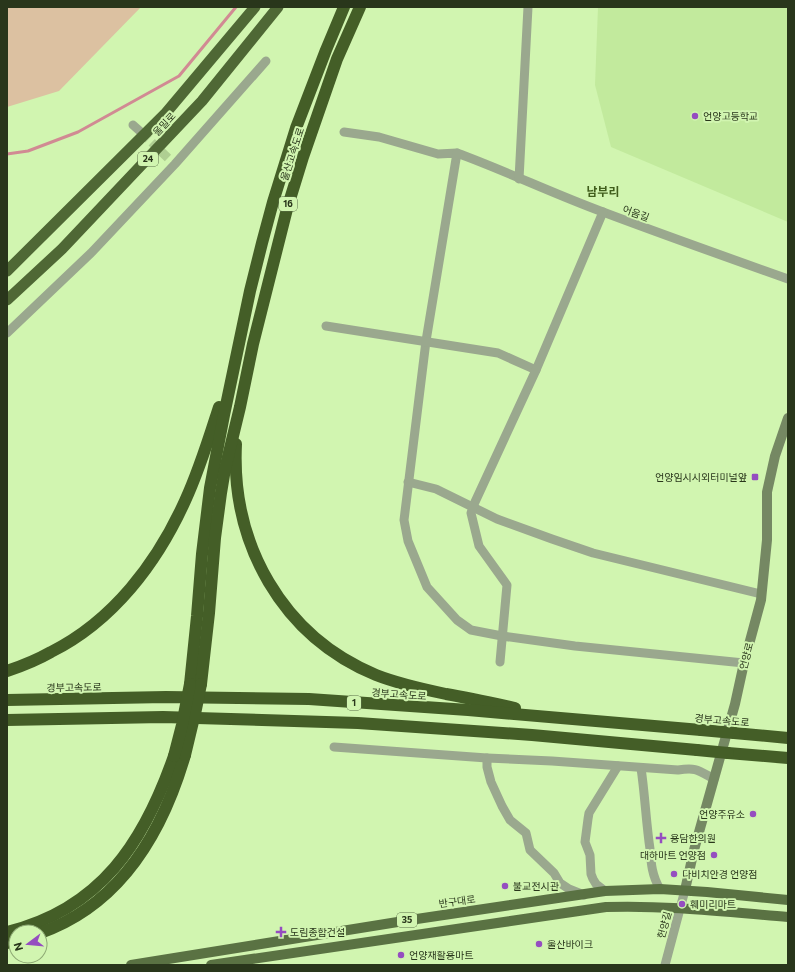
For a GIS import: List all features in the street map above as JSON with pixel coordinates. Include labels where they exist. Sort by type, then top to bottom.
[{"type":"highway","name":"울밀로","points":[[7,271],[165,114],[255,7]]},
{"type":"highway","name":"울밀로","points":[[7,300],[62,249],[202,101],[278,7]]},
{"type":"highway","name":"울산고속도로","points":[[237,351],[262,243],[282,172],[296,128],[344,7]]},
{"type":"highway","name":"울산고속도로","points":[[240,407],[261,308],[287,209],[337,59],[360,7]]},
{"type":"highway","points":[[7,671],[52,652],[80,634],[116,604],[148,567],[170,533],[186,500],[200,464],[237,351]]},
{"type":"highway","points":[[195,684],[202,554],[210,488],[237,351]]},
{"type":"highway","points":[[48,930],[75,918],[108,892],[127,871],[147,845],[170,798],[180,756],[182,725],[206,646],[212,562],[218,514],[225,469],[240,407]]},
{"type":"highway","points":[[240,407],[236,437],[236,471],[238,498],[243,521],[254,552],[266,578],[286,608],[306,630],[322,644],[349,662],[386,679],[414,687],[569,718]]},
{"type":"highway","name":"경부고속도로","points":[[7,700],[166,698],[309,699],[569,718],[788,738]]},
{"type":"highway","name":"1","points":[[11,721],[163,717],[358,723],[532,735],[788,758]]},
{"type":"highway","points":[[7,932],[39,922],[64,910],[88,893],[111,872],[132,847],[180,756]]},
{"type":"main road","name":"언양로","points":[[684,890],[735,704],[758,609],[767,540],[767,492],[775,456],[788,418]]},
{"type":"main road","name":"반구대로","points":[[131,965],[410,920],[605,891],[660,888],[788,900]]},
{"type":"main road","name":"35","points":[[211,965],[606,907],[632,906],[788,917]]},
{"type":"street","points":[[519,179],[528,7]]},
{"type":"street","points":[[7,332],[91,253],[172,161],[266,61]]},
{"type":"street","points":[[133,125],[142,133]]},
{"type":"street","points":[[344,132],[379,137],[438,154],[457,153],[426,341],[404,520],[408,541],[427,587],[457,620],[471,630],[502,636],[575,646],[744,663]]},
{"type":"street","name":"어음길","points":[[457,153],[603,212],[788,279]]},
{"type":"street","points":[[500,662],[507,585],[479,546],[471,513],[474,502],[536,370],[603,212]]},
{"type":"street","points":[[326,326],[498,353],[536,370]]},
{"type":"street","points":[[408,482],[436,489],[497,519],[552,539],[593,552],[761,594]]},
{"type":"street","points":[[334,747],[641,768],[678,770],[689,768],[696,769],[714,779]]},
{"type":"street","points":[[487,758],[487,767],[491,782],[502,806],[510,820],[526,833],[530,850],[554,873],[560,883],[569,889],[584,895]]},
{"type":"street","points":[[605,891],[596,884],[593,879],[590,855],[585,842],[589,813],[618,766]]},
{"type":"street","points":[[641,768],[653,872],[655,881],[660,888]]},
{"type":"street","name":"헌양길","points":[[665,965],[684,890]]},
{"type":"shaded area","points":[[7,7],[141,7],[59,91],[7,107]]},
{"type":"shaded area","name":"언양고등학교","points":[[598,7],[788,7],[788,222],[611,147],[595,85]]},
{"type":"waterway","points":[[7,154],[28,151],[78,132],[179,76],[236,7]]},
{"type":"tunnel","points":[[142,133],[169,159]]},
{"type":"place","name":"언양고등학교","points":[[695,116]]},
{"type":"place","name":"언양임시시외터미널앞","points":[[755,477]]},
{"type":"place","name":"언양주유소","points":[[753,814]]},
{"type":"place","name":"용담한의원","points":[[661,838]]},
{"type":"place","name":"대하마트 언양점","points":[[714,855]]},
{"type":"place","name":"다비치안경 언양점","points":[[674,874]]},
{"type":"place","name":"불교전시관","points":[[505,886]]},
{"type":"place","name":"훼미리마트","points":[[682,904]]},
{"type":"place","name":"도림종합건설","points":[[281,932]]},
{"type":"place","name":"울산바이크","points":[[539,944]]},
{"type":"place","name":"언양재활용마트","points":[[401,955]]},
{"type":"district","name":"남부리","points":[[603,192]]}]
